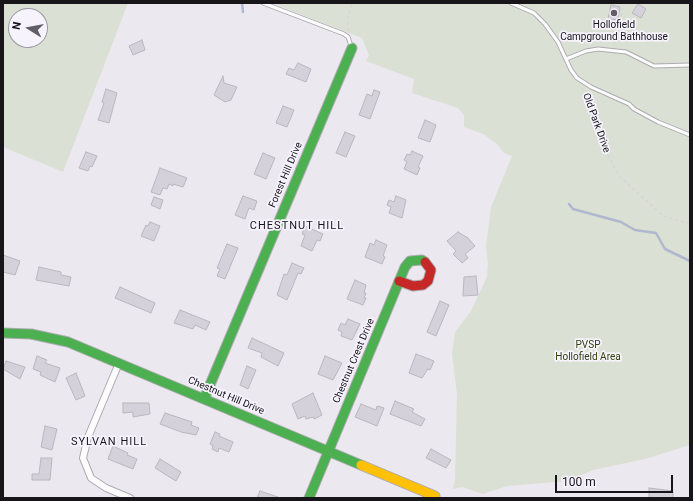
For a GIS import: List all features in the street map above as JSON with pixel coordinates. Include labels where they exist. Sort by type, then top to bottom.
[{"type":"street","name":"Forest Hill Drive","points":[[204,399],[352,48]]},
{"type":"street","name":"Chestnut Crest Drive","points":[[309,498],[328,450],[399,281],[405,267],[410,261],[422,260],[428,264],[431,276],[428,281],[419,287],[399,281]]},
{"type":"street","name":"Chestnut Hill Drive","points":[[3,333],[31,334],[68,342],[436,496]]},
{"type":"street","points":[[119,363],[88,437],[83,458],[91,478],[106,488],[130,498]]},
{"type":"lane","points":[[263,3],[344,34],[348,38],[352,48]]},
{"type":"lane","points":[[511,3],[534,13],[545,24],[558,42],[577,78],[590,87],[629,104],[634,109],[658,122],[690,135]]},
{"type":"lane","points":[[566,59],[586,51],[598,49],[626,52],[654,66],[690,65]]},
{"type":"path","points":[[352,3],[348,17],[347,29],[352,48]]},
{"type":"path","points":[[612,50],[624,3]]},
{"type":"path","name":"Old Park Drive","points":[[577,78],[585,93],[601,143],[619,176],[663,216],[690,224]]},
{"type":"green space","points":[[3,3],[128,3],[63,172],[3,147]]},
{"type":"green space","name":"PVSP Hollofield Area","points":[[272,3],[690,3],[690,445],[645,459],[593,470],[568,481],[507,486],[483,494],[462,487],[453,489],[455,479],[457,394],[452,354],[455,332],[471,311],[487,277],[488,264],[486,246],[491,207],[512,156],[504,153],[497,144],[483,134],[464,127],[464,115],[458,108],[412,93],[414,79],[366,61],[369,55],[362,38]]},
{"type":"building","points":[[638,4],[646,9],[641,18],[632,13]]},
{"type":"building","name":"Hollofield Campground Bathhouse","points":[[611,5],[620,7],[618,20],[608,19]]},
{"type":"building","points":[[142,40],[145,50],[133,55],[129,46]]},
{"type":"building","points":[[298,63],[311,69],[306,82],[286,74],[289,68],[294,70]]},
{"type":"building","points":[[223,76],[224,83],[237,87],[231,100],[225,102],[214,95]]},
{"type":"building","points":[[106,89],[117,93],[109,123],[98,120],[104,103],[102,102]]},
{"type":"building","points":[[374,90],[380,92],[370,119],[359,115],[367,94],[372,96]]},
{"type":"building","points":[[283,106],[294,110],[287,127],[276,123]]},
{"type":"building","points":[[425,120],[436,125],[430,142],[418,138]]},
{"type":"building","points":[[345,132],[355,136],[346,157],[336,153]]},
{"type":"building","points":[[412,151],[423,156],[418,167],[420,168],[417,175],[404,169],[407,162],[404,160],[407,154],[410,155]]},
{"type":"building","points":[[86,152],[97,156],[92,167],[90,166],[88,171],[79,168]]},
{"type":"building","points":[[263,153],[275,158],[266,179],[254,174]]},
{"type":"building","points":[[160,168],[187,178],[183,187],[169,184],[167,189],[163,188],[160,195],[151,192]]},
{"type":"building","points":[[243,196],[257,201],[254,210],[249,208],[245,219],[235,215]]},
{"type":"building","points":[[396,196],[406,200],[402,218],[389,213],[391,207],[387,205],[389,200],[394,202]]},
{"type":"building","points":[[154,197],[163,200],[160,209],[151,205]]},
{"type":"building","points":[[150,222],[160,226],[154,241],[141,236],[146,225],[148,226]]},
{"type":"building","points":[[305,226],[323,234],[320,241],[317,240],[312,251],[301,246],[305,235],[302,234]]},
{"type":"building","points":[[458,232],[468,238],[475,246],[465,254],[468,258],[462,263],[453,254],[456,251],[447,241]]},
{"type":"building","points":[[376,240],[387,245],[382,264],[365,257],[370,243],[374,245]]},
{"type":"building","points":[[227,244],[238,248],[225,279],[217,276],[220,269],[217,268]]},
{"type":"building","points":[[3,255],[20,261],[15,275],[3,272]]},
{"type":"building","points":[[292,263],[304,268],[301,274],[298,273],[287,300],[277,295],[284,274],[287,275]]},
{"type":"building","points":[[39,267],[61,272],[61,275],[71,277],[69,286],[36,280]]},
{"type":"building","points":[[476,276],[478,295],[463,296],[464,277]]},
{"type":"building","points":[[355,280],[366,285],[364,293],[366,293],[364,298],[366,298],[363,305],[347,299]]},
{"type":"building","points":[[120,287],[155,303],[151,313],[115,298]]},
{"type":"building","points":[[440,301],[449,305],[436,336],[427,332]]},
{"type":"building","points":[[180,310],[210,322],[206,330],[195,325],[193,329],[174,323]]},
{"type":"building","points":[[348,319],[360,324],[352,340],[341,336],[342,332],[338,330],[341,323],[345,325]]},
{"type":"building","points":[[252,338],[284,353],[278,366],[261,357],[262,353],[248,348]]},
{"type":"building","points":[[416,354],[434,361],[430,370],[428,369],[422,378],[409,373]]},
{"type":"building","points":[[37,356],[47,360],[45,363],[60,368],[55,382],[40,375],[41,372],[33,369]]},
{"type":"building","points":[[325,356],[342,363],[333,380],[318,374]]},
{"type":"building","points":[[6,361],[25,367],[20,379],[3,369]]},
{"type":"building","points":[[247,366],[256,370],[248,389],[240,385]]},
{"type":"building","points":[[76,373],[85,396],[76,400],[66,378]]},
{"type":"building","points":[[313,393],[322,415],[314,419],[313,417],[306,419],[305,416],[298,419],[292,404]]},
{"type":"building","points":[[395,401],[414,409],[412,412],[425,419],[421,426],[390,414]]},
{"type":"building","points":[[123,403],[149,403],[150,414],[133,417],[133,412],[123,413]]},
{"type":"building","points":[[361,404],[376,410],[377,406],[384,408],[377,426],[355,417]]},
{"type":"building","points":[[165,413],[192,422],[191,425],[199,428],[196,435],[181,432],[160,424]]},
{"type":"building","points":[[45,426],[57,429],[52,450],[41,447]]},
{"type":"building","points":[[215,432],[220,434],[219,436],[233,442],[229,452],[219,448],[218,452],[212,449],[213,446],[210,444]]},
{"type":"building","points":[[113,446],[128,453],[127,455],[137,459],[133,469],[108,459]]},
{"type":"building","points":[[431,449],[451,460],[446,468],[426,458]]},
{"type":"building","points":[[41,458],[52,458],[50,480],[32,480],[32,474],[39,474]]},
{"type":"building","points":[[160,459],[181,472],[176,481],[155,468]]},
{"type":"building","points":[[649,488],[673,491],[673,498],[649,498]]},
{"type":"building","points":[[260,491],[278,497],[278,498],[257,498]]},
{"type":"waterway","points":[[242,3],[243,12]]},
{"type":"waterway","points":[[569,204],[573,209],[621,222],[635,230],[656,233],[665,249],[690,261]]},
{"type":"traffic: fast","points":[[204,399],[352,48]]},
{"type":"traffic: fast","points":[[309,498],[405,267],[410,261],[422,260],[425,262]]},
{"type":"traffic: fast","points":[[3,333],[31,334],[68,342],[361,465]]},
{"type":"traffic: slow","points":[[361,465],[435,496]]},
{"type":"traffic: jam","points":[[399,281],[413,286],[423,285],[428,281],[431,270],[425,262]]},
{"type":"place","name":"Hollofield Campground Bathhouse","points":[[614,13]]},
{"type":"district","name":"CHESTNUT HILL","points":[[297,226]]},
{"type":"district","name":"SYLVAN HILL","points":[[109,442]]}]
